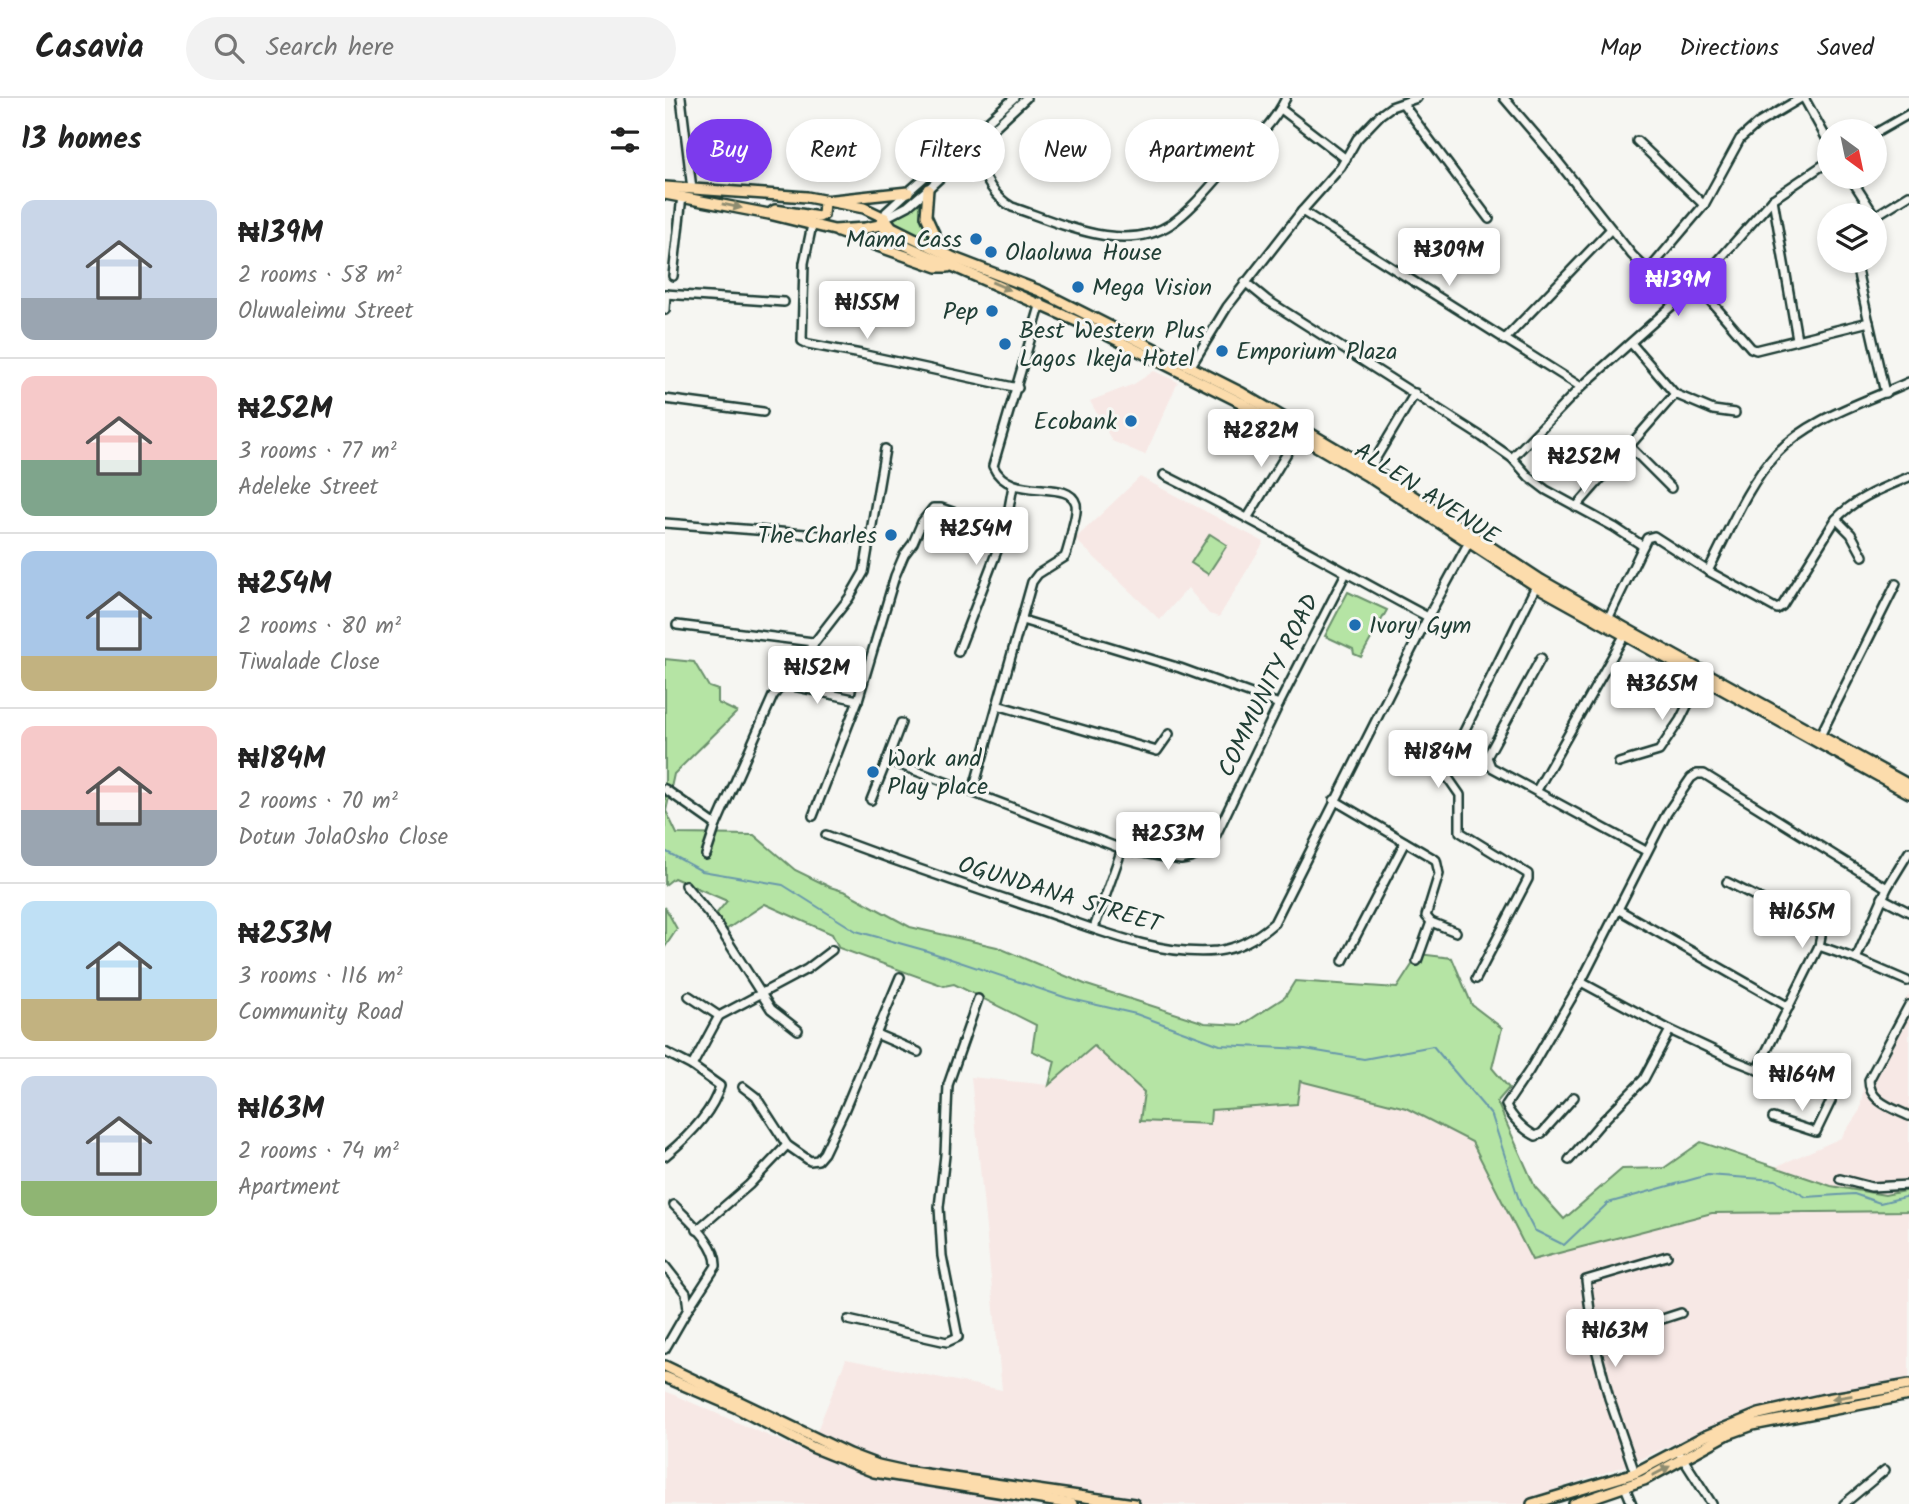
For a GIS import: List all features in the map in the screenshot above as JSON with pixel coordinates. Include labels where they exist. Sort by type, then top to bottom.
[{"type":"main road","points":[[665,187],[824,201],[864,208],[885,218],[880,225],[834,230]]},
{"type":"main road","points":[[928,190],[926,216],[942,251]]},
{"type":"main road","points":[[824,201],[908,192]]},
{"type":"main road","points":[[665,194],[769,214],[834,230],[937,267],[953,267]]},
{"type":"main road","points":[[769,214],[775,210],[819,217],[823,215],[824,201]]},
{"type":"main road","name":"ALLEN AVENUE","points":[[885,218],[892,227],[942,251],[1040,291],[1242,393],[1370,468],[1541,580],[1909,785]]},
{"type":"main road","name":"ALLEN AVENUE","points":[[885,218],[884,228],[896,241],[1041,303],[1230,397],[1366,475],[1536,586],[1909,793]]},
{"type":"main road","points":[[665,1366],[863,1460],[1030,1497],[1134,1504]]},
{"type":"main road","points":[[665,1377],[735,1407],[812,1447],[874,1472],[1072,1504]]},
{"type":"main road","points":[[1532,1504],[1635,1473],[1680,1455],[1759,1414],[1821,1400],[1908,1387]]},
{"type":"main road","points":[[1574,1504],[1662,1471],[1680,1455]]},
{"type":"street","points":[[681,98],[692,189]]},
{"type":"street","points":[[885,218],[886,212],[1014,98]]},
{"type":"street","points":[[1003,119],[1026,98]]},
{"type":"street","points":[[989,182],[995,194],[1012,207],[1095,233],[1142,236],[1159,231],[1184,213],[1273,121],[1286,98]]},
{"type":"street","points":[[1191,366],[1245,282],[1346,159],[1357,139],[1391,107],[1417,98]]},
{"type":"street","points":[[1504,98],[1552,153],[1632,255],[1677,299]]},
{"type":"street","points":[[1649,270],[1704,205],[1740,139],[1757,124],[1803,98],[1817,122]]},
{"type":"street","points":[[1403,104],[1489,219]]},
{"type":"street","points":[[1281,109],[1346,159]]},
{"type":"street","points":[[1887,127],[1909,114]]},
{"type":"street","points":[[1637,141],[1704,205]]},
{"type":"street","points":[[1512,458],[1581,387],[1723,258],[1773,199],[1817,169]]},
{"type":"street","points":[[885,218],[908,206],[936,182]]},
{"type":"street","points":[[1887,209],[1909,195]]},
{"type":"street","points":[[673,276],[682,196]]},
{"type":"street","points":[[1773,199],[1797,340]]},
{"type":"street","points":[[1302,211],[1581,387]]},
{"type":"street","points":[[812,225],[804,262],[802,341],[1018,388]]},
{"type":"street","points":[[1504,340],[1611,229]]},
{"type":"street","points":[[1858,273],[1885,393]]},
{"type":"street","points":[[1245,282],[1267,300],[1512,458],[1529,477],[1546,490],[1643,546]]},
{"type":"street","points":[[1696,284],[1751,348],[1756,350],[1869,322]]},
{"type":"street","points":[[665,310],[666,294],[784,302]]},
{"type":"street","points":[[973,791],[1032,582],[1038,574],[1065,557],[1076,512],[1076,502],[1070,495],[1013,486],[996,474],[993,466],[1041,303]]},
{"type":"street","points":[[1631,343],[1675,394],[1713,410],[1735,413]]},
{"type":"street","points":[[1708,571],[1759,476],[1777,453],[1798,435],[1822,421],[1909,382]]},
{"type":"street","points":[[1370,468],[1415,393]]},
{"type":"street","points":[[1576,507],[1675,394]]},
{"type":"street","points":[[665,399],[762,412]]},
{"type":"street","points":[[1248,517],[1298,435]]},
{"type":"street","points":[[1629,446],[1671,488]]},
{"type":"street","points":[[706,855],[716,825],[773,696],[857,586],[864,572],[885,449]]},
{"type":"street","points":[[1164,475],[1248,517],[1428,617]]},
{"type":"street","points":[[1608,619],[1650,536],[1777,609],[1782,606],[1836,519],[1845,509],[1909,477]]},
{"type":"street","points":[[958,652],[1005,530],[1013,486]]},
{"type":"street","points":[[813,816],[858,700],[895,576],[928,514],[933,508],[941,508],[1005,530]]},
{"type":"street","points":[[1836,519],[1851,534],[1863,556]]},
{"type":"street","points":[[665,523],[871,539]]},
{"type":"street","name":"OGUNDANA STREET","points":[[826,835],[922,871],[1148,944],[1217,951],[1240,945],[1260,935],[1274,923],[1334,800],[1469,542]]},
{"type":"street","name":"COMMUNITY ROAD","points":[[887,760],[1122,849],[1181,860],[1190,859],[1209,846],[1346,573]]},
{"type":"street","points":[[1820,736],[1896,584]]},
{"type":"street","points":[[1476,979],[1528,879],[1528,874],[1460,832],[1460,795],[1444,772],[1536,586]]},
{"type":"street","points":[[1022,620],[1180,668],[1279,704]]},
{"type":"street","points":[[677,625],[813,642]]},
{"type":"street","points":[[1537,790],[1624,636]]},
{"type":"street","points":[[1541,658],[1487,757],[1491,767],[1646,851]]},
{"type":"street","points":[[1619,763],[1659,751],[1680,720],[1701,678]]},
{"type":"street","points":[[783,684],[858,700]]},
{"type":"street","points":[[997,705],[1157,751],[1169,734]]},
{"type":"street","points":[[871,800],[901,723]]},
{"type":"street","points":[[1574,1097],[1542,1133],[1536,1136],[1510,1113],[1506,1105],[1581,982],[1646,851],[1691,778],[1704,774],[1887,888]]},
{"type":"street","points":[[665,789],[716,825]]},
{"type":"street","points":[[1334,800],[1429,854],[1439,866],[1439,874],[1426,916],[1431,922],[1456,932]]},
{"type":"street","points":[[1343,961],[1405,842]]},
{"type":"street","points":[[1094,928],[1122,849]]},
{"type":"street","points":[[1856,959],[1882,898],[1909,852]]},
{"type":"street","points":[[1727,882],[1816,928],[1821,936],[1819,946],[1757,1070]]},
{"type":"street","points":[[685,885],[715,921],[759,994],[771,1009],[798,1030]]},
{"type":"street","points":[[1882,898],[1909,912]]},
{"type":"street","points":[[1619,910],[1789,1007]]},
{"type":"street","points":[[1417,961],[1431,922]]},
{"type":"street","points":[[1819,946],[1906,981]]},
{"type":"street","points":[[692,1066],[719,1017],[807,969],[832,950]]},
{"type":"street","points":[[743,1087],[756,1097],[787,1145],[810,1161],[818,1160],[844,1111],[900,977]]},
{"type":"street","points":[[1581,982],[1670,1030],[1757,1070],[1818,1092],[1831,1101],[1816,1132],[1773,1118]]},
{"type":"street","points":[[689,996],[719,1017]]},
{"type":"street","points":[[848,1320],[947,1342],[958,1336],[942,1256],[939,1207],[945,1155],[948,1085],[978,999]]},
{"type":"street","points":[[1909,1005],[1869,1080],[1869,1086],[1871,1093],[1881,1102],[1909,1116]]},
{"type":"street","points":[[1569,1160],[1644,1079],[1670,1030]]},
{"type":"street","points":[[876,1034],[918,1052]]},
{"type":"street","points":[[665,1052],[692,1066],[720,1086],[697,1127],[665,1156]]},
{"type":"street","points":[[697,1230],[749,1185],[787,1145]]},
{"type":"street","points":[[1840,1179],[1871,1187],[1909,1185]]},
{"type":"street","points":[[665,1349],[716,1266],[714,1253],[674,1205]]},
{"type":"street","points":[[1635,1473],[1609,1398],[1594,1341],[1586,1280],[1667,1256]]},
{"type":"street","points":[[665,1266],[685,1293],[688,1309]]},
{"type":"street","points":[[1594,1341],[1681,1313]]},
{"type":"street","points":[[1680,1455],[1711,1504]]},
{"type":"street","points":[[1844,1504],[1885,1470]]},
{"type":"street","points":[[1625,1487],[1632,1504]]},
{"type":"shaded area","name":"Ecobank","points":[[1154,371],[1178,382],[1145,455],[1112,441],[1090,401],[1134,384]]},
{"type":"shaded area","points":[[1140,477],[1264,542],[1219,617],[1209,614],[1188,588],[1160,620],[1075,539]]},
{"type":"shaded area","points":[[1909,994],[1909,1190],[1885,1195],[1831,1186],[1775,1167],[1841,1138],[1860,1110],[1865,1076]]},
{"type":"shaded area","points":[[1094,1046],[1144,1092],[1141,1121],[1210,1124],[1211,1110],[1296,1104],[1300,1080],[1406,1108],[1472,1142],[1532,1260],[1712,1213],[1909,1211],[1909,1381],[1739,1414],[1625,1466],[1533,1497],[1531,1504],[665,1504],[665,1391],[808,1453],[846,1359],[1002,1390],[971,1077],[1049,1085]]},
{"type":"green space","points":[[918,202],[930,232],[927,238],[892,226],[890,219]]},
{"type":"green space","points":[[1210,534],[1227,545],[1208,574],[1191,563]]},
{"type":"green space","name":"Ivory Gym","points":[[1348,592],[1387,610],[1361,657],[1354,654],[1353,649],[1325,636]]},
{"type":"green space","points":[[665,659],[694,662],[709,687],[718,690],[718,703],[737,712],[674,774],[666,811],[677,834],[754,835],[795,870],[846,892],[910,927],[997,947],[1087,985],[1205,1023],[1242,1025],[1285,997],[1295,981],[1397,988],[1419,954],[1452,958],[1472,1005],[1502,1028],[1492,1068],[1509,1088],[1497,1102],[1535,1187],[1564,1219],[1622,1169],[1664,1168],[1701,1142],[1831,1186],[1885,1195],[1909,1190],[1909,1211],[1712,1213],[1532,1260],[1472,1142],[1406,1108],[1300,1081],[1297,1104],[1211,1110],[1210,1124],[1140,1121],[1144,1092],[1094,1046],[1049,1085],[1055,1061],[1032,1051],[1036,1025],[954,984],[944,986],[839,948],[832,934],[765,904],[724,931],[717,913],[727,901],[674,878],[665,885]]},
{"type":"green space","points":[[665,907],[677,929],[665,947]]},
{"type":"waterway","points":[[665,851],[702,871],[783,885],[856,931],[924,950],[1067,998],[1136,1014],[1220,1045],[1305,1049],[1364,1059],[1433,1046],[1492,1116],[1520,1203],[1534,1230],[1564,1245],[1608,1203],[1708,1175],[1776,1180],[1806,1197],[1854,1194],[1880,1203],[1909,1196]]},
{"type":"place","name":"Mama Cass","points":[[976,239]]},
{"type":"place","name":"Olaoluwa House","points":[[991,252]]},
{"type":"place","name":"Mega Vision","points":[[1078,287]]},
{"type":"place","name":"Pep","points":[[992,311]]},
{"type":"place","name":"Best Western Plus Lagos Ikeja Hotel","points":[[1005,344]]},
{"type":"place","name":"Emporium Plaza","points":[[1222,351]]},
{"type":"place","name":"Ecobank","points":[[1131,421]]},
{"type":"place","name":"The Charles","points":[[891,535]]},
{"type":"place","name":"Ivory Gym","points":[[1355,625]]},
{"type":"place","name":"Work and Play place","points":[[873,772]]}]
